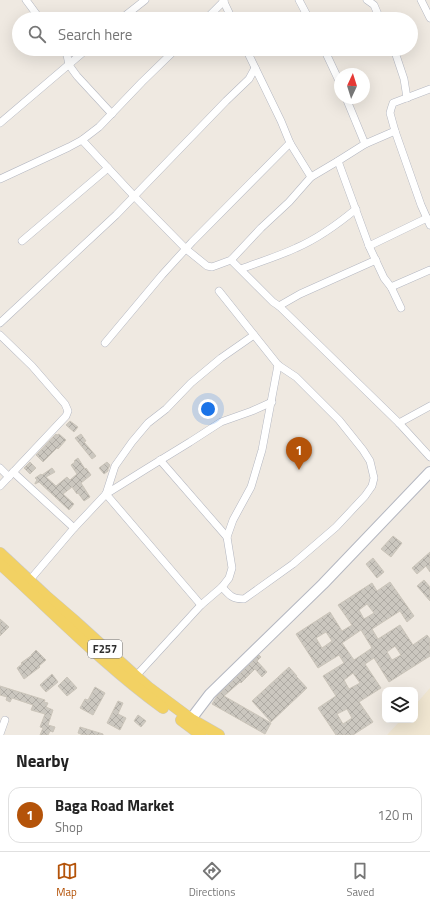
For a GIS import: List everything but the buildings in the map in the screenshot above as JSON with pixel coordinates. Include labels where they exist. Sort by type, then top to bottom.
[{"type":"main road","name":"F257","points":[[0,553],[29,581],[148,687],[191,719],[219,735]]},
{"type":"main road","name":"F257","points":[[0,564],[102,658],[144,694],[201,735]]},
{"type":"street","points":[[26,0],[35,12]]},
{"type":"street","points":[[130,12],[145,0]]},
{"type":"street","points":[[299,0],[305,12]]},
{"type":"street","points":[[367,0],[374,6],[377,12]]},
{"type":"street","points":[[421,0],[430,18]]},
{"type":"street","points":[[213,12],[224,1],[229,12]]},
{"type":"street","points":[[67,56],[68,65],[112,114]]},
{"type":"street","points":[[0,123],[79,56]]},
{"type":"street","points":[[1,176],[82,140],[99,127],[169,56]]},
{"type":"street","points":[[249,56],[290,143],[311,177]]},
{"type":"street","points":[[327,56],[334,70]]},
{"type":"street","points":[[396,56],[404,79],[407,98]]},
{"type":"street","points":[[0,323],[116,215],[226,101],[250,79],[255,68]]},
{"type":"street","points":[[370,246],[428,221],[421,205],[390,113],[393,103],[430,89]]},
{"type":"street","points":[[348,104],[365,144]]},
{"type":"street","points":[[82,140],[186,249],[208,266],[212,267],[231,260],[261,228],[289,202],[311,177],[338,162],[365,144],[395,131]]},
{"type":"street","points":[[105,343],[162,275],[186,249],[290,143]]},
{"type":"street","points":[[338,162],[376,260],[384,278],[391,287],[401,308]]},
{"type":"street","points":[[22,241],[108,168]]},
{"type":"street","points":[[241,269],[296,248],[320,236],[340,223],[356,209]]},
{"type":"street","points":[[231,260],[399,422],[430,457]]},
{"type":"street","points":[[279,306],[300,294],[376,260]]},
{"type":"street","points":[[391,287],[430,270]]},
{"type":"street","points":[[219,291],[278,364],[296,377],[339,420],[370,461],[374,478],[372,486],[365,496],[336,527],[293,564],[244,600],[231,596],[222,587]]},
{"type":"street","points":[[0,335],[32,366],[65,404],[68,411],[66,416],[0,486]]},
{"type":"street","points":[[106,494],[115,466],[148,423],[166,409],[191,383],[221,358],[254,335]]},
{"type":"street","points":[[136,676],[229,578],[232,568],[227,537],[233,520],[251,488],[262,450],[278,364]]},
{"type":"street","points":[[29,581],[74,528],[106,494],[221,422],[272,402]]},
{"type":"street","points":[[399,422],[430,406]]},
{"type":"street","points":[[160,460],[227,537]]},
{"type":"street","points":[[0,468],[11,475],[74,528]]},
{"type":"street","points":[[191,719],[210,694],[323,584],[429,475]]},
{"type":"street","points":[[106,494],[202,606]]},
{"type":"street","points":[[0,734],[5,720]]},
{"type":"shaded area","points":[[430,688],[430,735],[387,735],[398,723],[418,723],[418,702]]},
{"type":"place","name":"Baga Road Market","points":[[299,470]]}]
